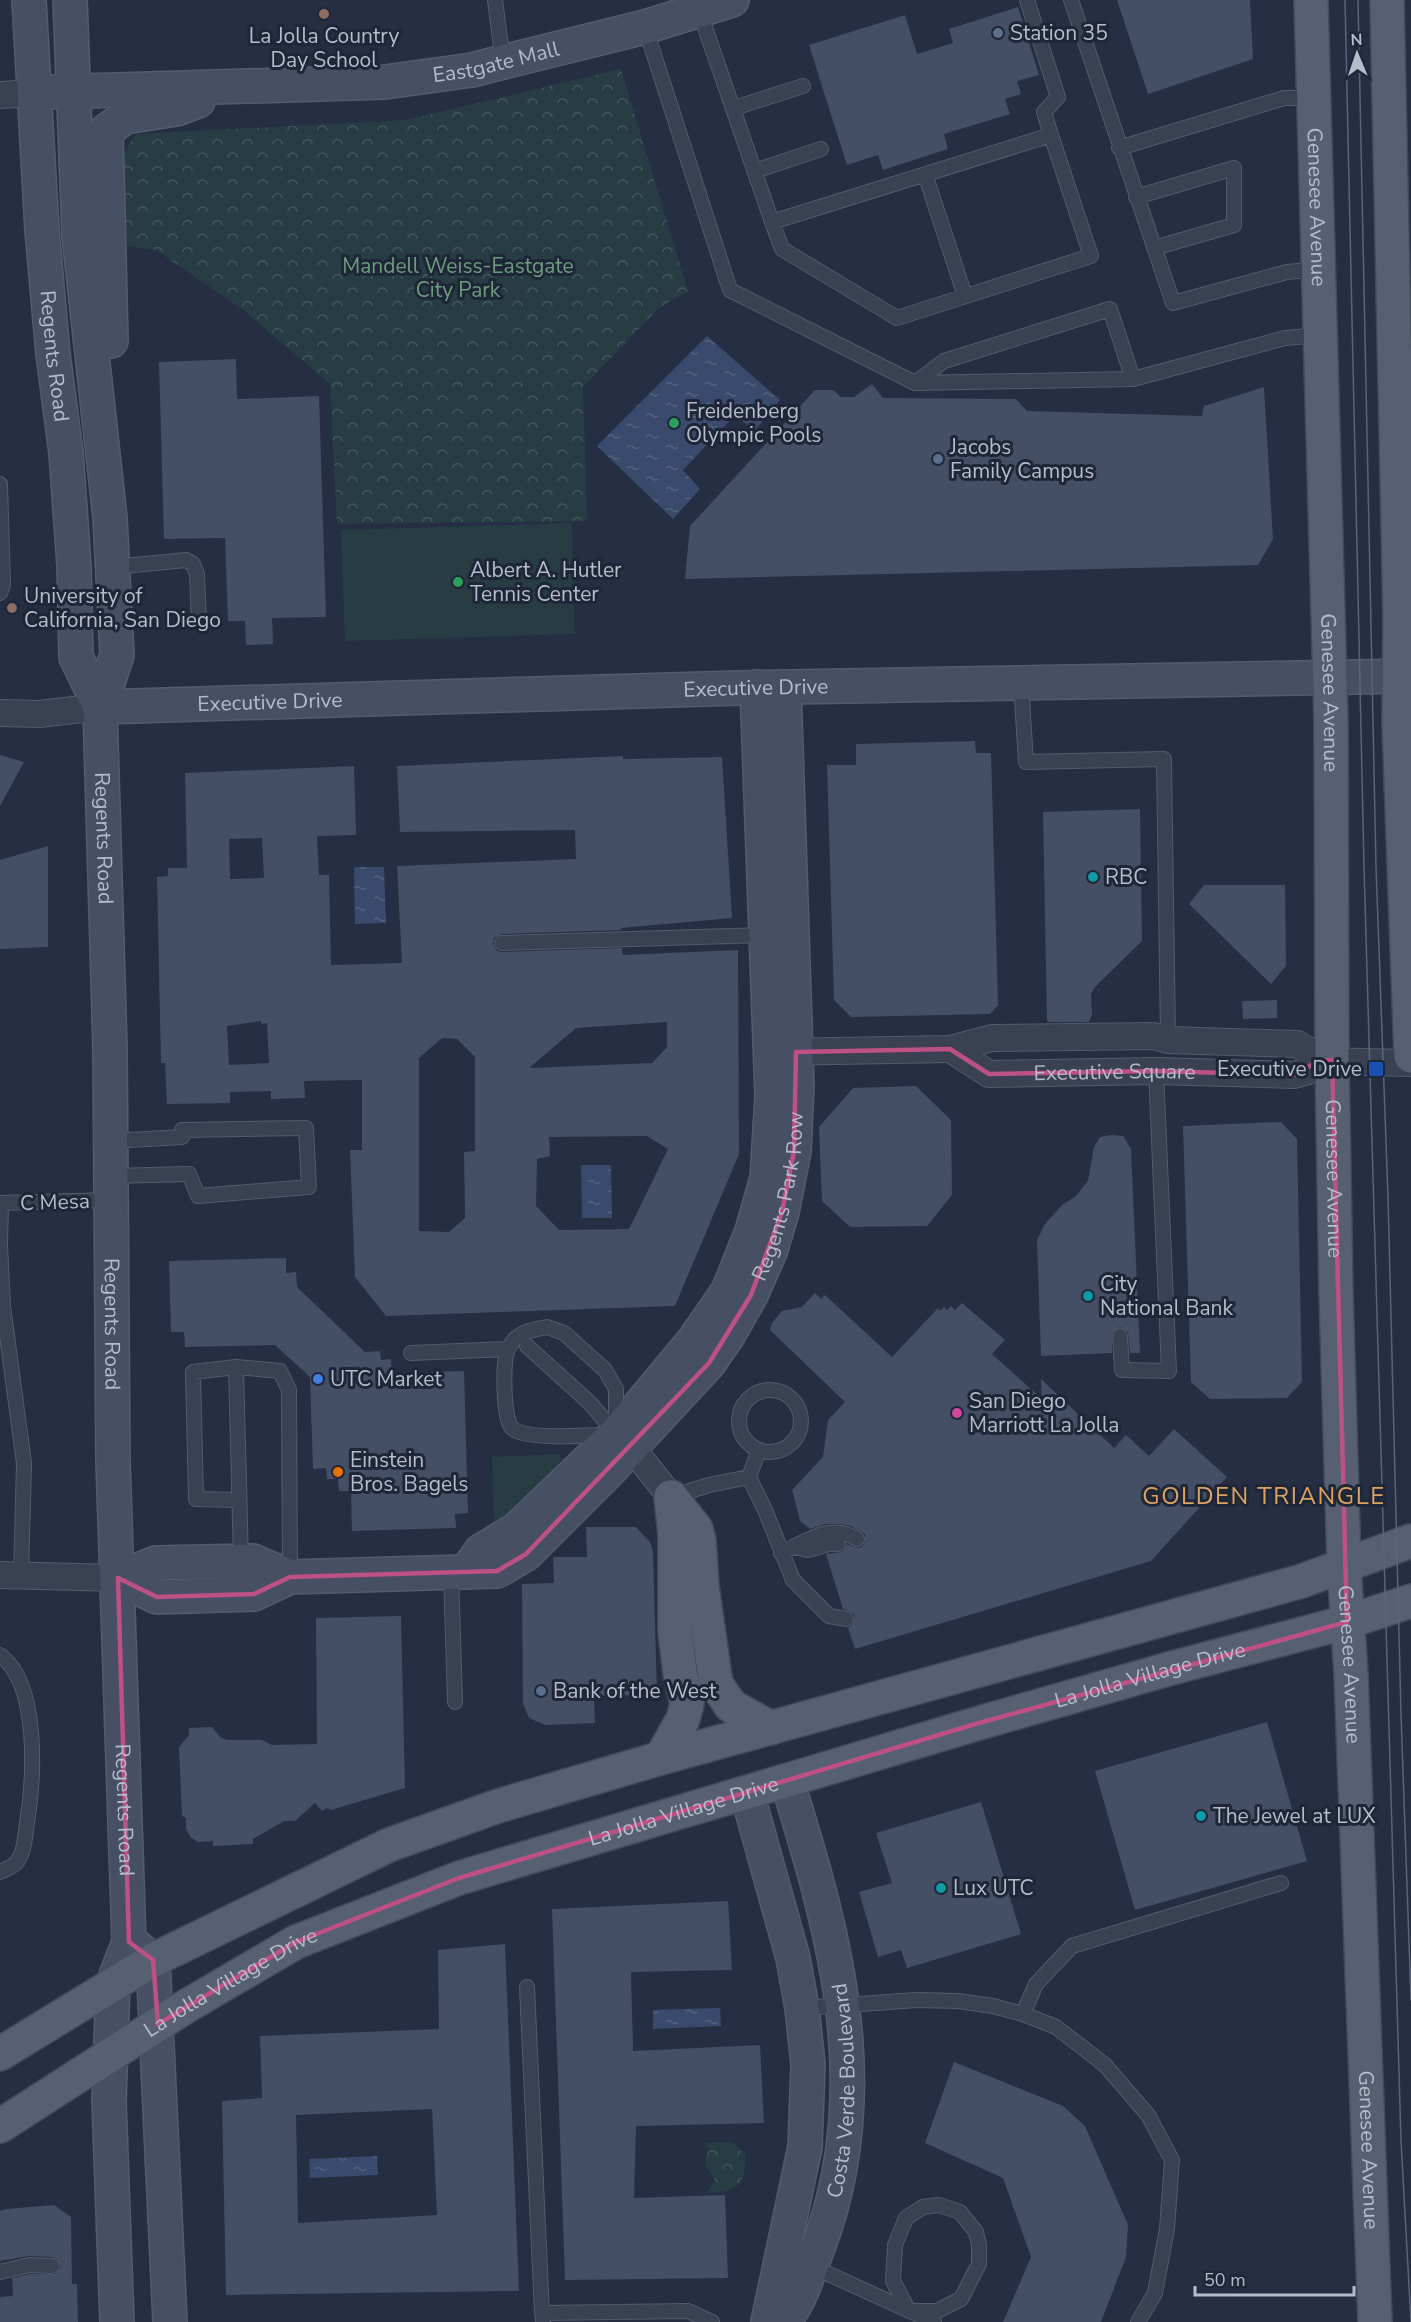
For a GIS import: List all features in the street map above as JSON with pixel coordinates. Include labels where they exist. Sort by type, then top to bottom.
[{"type":"main road","name":"Regents Road","points":[[29,0],[42,230],[53,354],[66,453],[74,565],[76,657],[100,707]]},
{"type":"main road","name":"Regents Road","points":[[70,0],[79,236],[113,567],[117,655],[100,707],[111,1141],[113,1461],[118,1578],[141,1951],[158,2024],[159,2094],[170,2322]]},
{"type":"main road","name":"Eastgate Mall","points":[[33,93],[385,82],[472,70],[645,27],[732,0]]},
{"type":"main road","name":"Genesee Avenue","points":[[1311,0],[1329,676],[1325,1060],[1375,2322]]},
{"type":"main road","points":[[1387,0],[1401,211],[1403,383],[1400,617],[1405,676],[1411,1056]]},
{"type":"main road","points":[[101,442],[112,373],[106,131],[125,117],[176,109],[233,88]]},
{"type":"main road","name":"Executive Drive","points":[[100,707],[771,687],[1405,676]]},
{"type":"main road","name":"Regents Park Row","points":[[458,1572],[481,1551],[516,1530],[623,1441],[709,1363],[751,1295],[770,1252],[778,1181],[794,1151],[796,1118],[783,1052],[768,935],[771,687]]},
{"type":"main road","name":"Regents Park Row","points":[[771,687],[783,1052]]},
{"type":"main road","points":[[671,1497],[696,1528],[699,1540],[702,1586],[716,1684],[730,1706],[771,1728]]},
{"type":"main road","points":[[661,1758],[683,1719],[687,1704],[680,1673],[675,1632],[675,1534],[671,1497]]},
{"type":"main road","points":[[0,2054],[113,1983],[141,1951],[389,1845],[498,1806],[661,1758],[1302,1581],[1411,1541]]},
{"type":"main road","points":[[118,1578],[156,1563],[241,1561],[253,1561],[290,1577]]},
{"type":"main road","points":[[118,1578],[157,1597],[254,1594],[290,1577],[458,1572]]},
{"type":"main road","name":"La Jolla Village Drive","points":[[0,2126],[111,2053],[296,1942],[459,1878],[1084,1693],[1347,1622],[1411,1601]]},
{"type":"main road","name":"Costa Verde Boulevard","points":[[783,2322],[794,2310],[830,2216],[846,2132],[849,2065],[843,2005],[827,1920],[787,1781]]},
{"type":"main road","name":"Costa Verde Boulevard","points":[[747,1793],[790,1947],[802,2008],[808,2064],[805,2147],[768,2322]]},
{"type":"main road","points":[[113,1983],[109,2101],[117,2322]]},
{"type":"street","points":[[0,95],[33,93]]},
{"type":"street","points":[[0,713],[39,714],[100,707]]},
{"type":"street","points":[[1031,1037],[1033,1073]]},
{"type":"street","name":"Executive Square","points":[[783,1052],[950,1049],[992,1038],[1160,1038],[1297,1044],[1325,1060],[1308,1071],[1294,1075],[1156,1071],[989,1074],[950,1049]]},
{"type":"street","points":[[1156,1071],[1160,1038]]},
{"type":"street","points":[[1325,1060],[1411,1064]]},
{"type":"street","points":[[623,1441],[671,1497]]},
{"type":"street","points":[[10,1575],[118,1578]]},
{"type":"lane","points":[[495,0],[503,62]]},
{"type":"lane","points":[[699,10],[782,249],[897,318],[1091,256],[1044,112],[1058,97],[1027,0]]},
{"type":"lane","points":[[1071,0],[1173,303],[1287,272],[1319,268]]},
{"type":"lane","points":[[645,27],[729,291],[915,383],[1133,379],[1285,338],[1321,335]]},
{"type":"lane","points":[[734,108],[803,86]]},
{"type":"lane","points":[[1119,148],[1284,98],[1314,98]]},
{"type":"lane","points":[[772,222],[1052,135]]},
{"type":"lane","points":[[755,171],[821,149]]},
{"type":"lane","points":[[1136,197],[1233,168],[1234,225],[1154,248]]},
{"type":"lane","points":[[925,174],[965,296]]},
{"type":"lane","points":[[915,383],[944,361],[1110,309],[1133,379]]},
{"type":"lane","points":[[0,484],[3,585],[0,592]]},
{"type":"lane","points":[[113,567],[186,560],[194,564],[197,574],[199,621]]},
{"type":"lane","points":[[1021,684],[1026,762],[1164,759],[1160,1038]]},
{"type":"lane","points":[[502,943],[768,935]]},
{"type":"lane","points":[[1120,1336],[1122,1370],[1169,1371],[1156,1071]]},
{"type":"lane","name":"C Mesa","points":[[1,1203],[111,1188],[189,1174],[198,1196],[309,1187],[306,1128],[182,1130],[182,1137],[111,1141]]},
{"type":"lane","points":[[1,1203],[3,1306],[24,1463],[10,1575]]},
{"type":"lane","points":[[548,1327],[564,1333],[605,1370],[616,1389],[623,1441],[571,1436],[525,1435],[513,1429],[506,1419],[505,1362],[508,1349],[516,1339],[529,1331],[548,1327]]},
{"type":"lane","points":[[527,1346],[590,1402],[623,1441]]},
{"type":"lane","points":[[411,1353],[508,1349]]},
{"type":"lane","points":[[236,1367],[241,1561]]},
{"type":"lane","points":[[239,1500],[196,1499],[193,1372],[236,1367],[280,1371],[289,1390],[290,1577]]},
{"type":"lane","points":[[770,1390],[785,1394],[800,1412],[801,1423],[797,1435],[782,1449],[766,1452],[759,1450],[750,1445],[741,1433],[739,1415],[743,1405],[760,1391],[770,1390]]},
{"type":"lane","points":[[759,1450],[749,1477],[788,1550],[793,1580],[829,1616],[846,1619]]},
{"type":"lane","points":[[671,1497],[709,1485],[749,1477]]},
{"type":"lane","points":[[788,1550],[806,1539],[828,1533],[849,1533],[857,1539]]},
{"type":"lane","points":[[788,1550],[808,1550],[832,1543],[838,1544]]},
{"type":"lane","points":[[455,1702],[458,1572]]},
{"type":"lane","points":[[0,1655],[9,1661],[19,1678],[29,1714],[33,1770],[24,1846],[16,1863],[0,1872]]},
{"type":"lane","points":[[1023,2014],[1036,1984],[1072,1946],[1281,1883]]},
{"type":"lane","points":[[526,1987],[542,2318],[688,2312],[712,2322]]},
{"type":"lane","points":[[802,2008],[907,2000],[958,2001],[993,2006],[1023,2014],[1056,2027],[1105,2065],[1148,2115],[1172,2160],[1167,2229],[1155,2293],[1138,2322]]},
{"type":"lane","points":[[939,2205],[960,2212],[975,2232],[979,2245],[979,2264],[961,2300],[937,2311],[909,2311],[893,2281],[892,2271],[895,2245],[906,2218],[923,2207],[939,2205]]},
{"type":"lane","points":[[0,2272],[29,2265],[52,2266]]},
{"type":"lane","points":[[811,2266],[934,2322]]},
{"type":"highlighted area","points":[[950,1049],[989,1074],[1156,1071],[1294,1075],[1318,1061],[1332,1060],[1347,1622],[979,1723],[459,1878],[296,1942],[158,2024],[153,1960],[129,1942],[118,1578],[157,1597],[254,1594],[290,1577],[497,1571],[526,1554],[709,1363],[751,1295],[782,1212],[794,1151],[796,1052]]},
{"type":"green space","name":"Mandell Weiss-Eastgate City Park","points":[[621,69],[688,291],[658,309],[583,387],[587,521],[337,524],[330,384],[242,309],[156,250],[121,245],[120,159],[136,134],[406,120]]},
{"type":"green space","name":"Albert A. Hutler Tennis Center","points":[[572,523],[575,634],[345,641],[341,530]]},
{"type":"green space","points":[[558,1454],[561,1458],[560,1462],[501,1524],[494,1522],[492,1457]]},
{"type":"green space","points":[[705,2143],[734,2143],[745,2155],[744,2175],[737,2186],[732,2189],[706,2193],[715,2182],[705,2165],[709,2148]]},
{"type":"water","name":"Freidenberg Olympic Pools","points":[[707,336],[780,400],[755,431],[735,415],[683,470],[700,489],[673,519],[597,446]]},
{"type":"water","points":[[354,867],[384,867],[386,923],[355,924]]},
{"type":"water","points":[[581,1165],[611,1165],[612,1218],[582,1218]]},
{"type":"water","points":[[720,2008],[721,2026],[653,2029],[653,2010]]},
{"type":"water","points":[[377,2156],[378,2175],[310,2178],[309,2159]]},
{"type":"building","points":[[1117,0],[1250,0],[1253,59],[1148,94]]},
{"type":"building","points":[[1018,7],[1039,75],[1017,81],[1021,94],[1005,99],[1010,114],[944,134],[948,149],[883,170],[878,155],[847,165],[809,45],[905,15],[917,54],[953,43],[949,29]]},
{"type":"building","points":[[236,359],[237,399],[319,396],[326,617],[272,618],[273,644],[246,645],[245,621],[228,621],[225,538],[164,539],[159,362]]},
{"type":"building","points":[[872,384],[883,398],[1016,399],[1027,411],[1202,416],[1204,406],[1264,387],[1273,539],[1258,565],[685,579],[690,526],[815,390],[833,390],[841,397],[854,397]]},
{"type":"building","points":[[975,741],[976,753],[991,753],[998,1005],[990,1014],[851,1017],[834,1000],[827,765],[856,765],[856,744]]},
{"type":"building","points":[[0,755],[24,762],[0,806]]},
{"type":"building","points":[[623,756],[623,759],[722,757],[732,918],[621,928],[621,930],[502,934],[494,938],[493,944],[497,951],[502,952],[622,948],[623,955],[738,950],[739,1154],[675,1306],[386,1316],[355,1277],[350,1150],[362,1150],[362,1080],[304,1081],[305,1098],[271,1099],[271,1091],[230,1092],[230,1103],[167,1104],[165,1063],[161,1063],[157,877],[168,876],[168,868],[187,868],[185,773],[354,766],[356,835],[317,836],[319,875],[329,875],[331,965],[402,963],[397,866],[576,859],[575,830],[400,832],[397,766]],"holes":[[[262,838],[264,878],[230,879],[229,839]],[[261,1021],[261,1024],[267,1023],[269,1063],[229,1065],[227,1026]],[[667,1022],[667,1047],[652,1063],[529,1068],[576,1028]],[[442,1038],[457,1039],[475,1057],[475,1151],[464,1152],[465,1218],[449,1232],[419,1231],[419,1058]],[[647,1136],[668,1149],[629,1229],[559,1230],[536,1206],[537,1159],[550,1156],[549,1137]]]},
{"type":"building","name":"RBC","points":[[1140,809],[1142,941],[1095,987],[1091,994],[1092,1015],[1089,1022],[1049,1022],[1047,1020],[1043,812]]},
{"type":"building","points":[[48,846],[48,947],[0,949],[0,860]]},
{"type":"building","points":[[1204,885],[1285,885],[1286,966],[1271,984],[1189,904]]},
{"type":"building","points":[[1277,1000],[1277,1018],[1243,1019],[1242,1001]]},
{"type":"building","points":[[916,1086],[951,1120],[952,1195],[927,1226],[850,1227],[822,1201],[819,1127],[853,1088]]},
{"type":"building","points":[[1281,1122],[1297,1139],[1302,1382],[1287,1398],[1210,1399],[1191,1382],[1183,1126]]},
{"type":"building","name":"City National Bank","points":[[1123,1136],[1131,1149],[1140,1353],[1130,1353],[1128,1332],[1120,1327],[1112,1333],[1112,1353],[1041,1356],[1037,1240],[1045,1224],[1062,1205],[1076,1196],[1088,1181],[1094,1147],[1100,1137]]},
{"type":"building","points":[[286,1258],[286,1273],[296,1272],[297,1287],[365,1352],[380,1351],[381,1360],[391,1359],[392,1373],[464,1371],[468,1513],[455,1514],[456,1528],[352,1531],[351,1491],[339,1491],[338,1479],[327,1479],[326,1468],[313,1469],[310,1377],[275,1345],[185,1347],[184,1332],[171,1332],[169,1261]]},
{"type":"building","points":[[815,1293],[821,1299],[825,1295],[892,1357],[938,1308],[940,1311],[944,1307],[947,1310],[951,1306],[955,1310],[962,1303],[1005,1340],[992,1354],[1042,1399],[1041,1379],[1114,1448],[1126,1435],[1149,1456],[1174,1429],[1227,1477],[1151,1561],[855,1649],[848,1628],[853,1624],[855,1616],[843,1609],[826,1554],[842,1552],[847,1544],[857,1548],[862,1547],[865,1534],[851,1526],[839,1524],[826,1524],[810,1529],[800,1521],[792,1490],[823,1457],[828,1420],[845,1402],[770,1330],[772,1323],[782,1311],[802,1307]]},
{"type":"building","points":[[586,1527],[636,1527],[650,1542],[653,1552],[657,1695],[594,1696],[595,1723],[545,1725],[529,1718],[523,1704],[522,1584],[554,1583],[553,1557],[587,1557]]},
{"type":"building","points":[[401,1616],[405,1788],[331,1810],[327,1808],[322,1811],[315,1803],[295,1821],[284,1821],[253,1839],[253,1844],[213,1846],[213,1841],[198,1842],[190,1837],[186,1829],[186,1818],[182,1816],[179,1747],[189,1735],[189,1728],[212,1727],[221,1738],[228,1740],[262,1740],[272,1745],[317,1744],[316,1618]]},
{"type":"building","name":"The Jewel at LUX","points":[[1267,1722],[1307,1861],[1135,1910],[1095,1771]]},
{"type":"building","name":"Lux UTC","points":[[981,1802],[1021,1934],[907,1968],[901,1950],[878,1957],[859,1892],[892,1883],[876,1833]]},
{"type":"building","points":[[728,1901],[732,1970],[631,1972],[633,2051],[760,2045],[764,2123],[636,2126],[634,2198],[725,2195],[728,2278],[565,2280],[552,1909]]},
{"type":"building","points":[[505,1944],[519,2291],[226,2295],[222,2101],[262,2098],[260,2036],[439,2029],[438,1950]],"holes":[[[432,2109],[437,2215],[298,2223],[296,2115]]]},
{"type":"building","points":[[954,2062],[1063,2106],[1085,2126],[1128,2225],[1126,2257],[1101,2322],[1003,2322],[1031,2257],[1003,2178],[925,2143]]},
{"type":"building","points":[[54,2205],[71,2217],[72,2284],[77,2284],[78,2322],[0,2322],[0,2297],[13,2296],[12,2278],[30,2274],[56,2274],[61,2266],[57,2259],[52,2257],[29,2256],[0,2261],[0,2211]]},
{"type":"tram line","points":[[1345,0],[1364,867],[1401,2141],[1411,2322]]},
{"type":"tram line","points":[[1358,0],[1376,867],[1388,1197],[1401,1714],[1411,2000]]},
{"type":"place","name":"La Jolla Country Day School","points":[[324,14]]},
{"type":"place","name":"Station 35","points":[[998,33]]},
{"type":"place","name":"Freidenberg Olympic Pools","points":[[674,423]]},
{"type":"place","name":"Jacobs Family Campus","points":[[938,459]]},
{"type":"place","name":"Albert A. Hutler Tennis Center","points":[[458,582]]},
{"type":"place","name":"University of California, San Diego","points":[[12,608]]},
{"type":"place","name":"RBC","points":[[1093,877]]},
{"type":"place","name":"Executive Drive","points":[[1376,1069]]},
{"type":"place","name":"City National Bank","points":[[1088,1296]]},
{"type":"place","name":"UTC Market","points":[[318,1379]]},
{"type":"place","name":"San Diego Marriott La Jolla","points":[[957,1413]]},
{"type":"place","name":"Einstein Bros. Bagels","points":[[338,1472]]},
{"type":"place","name":"Bank of the West","points":[[541,1691]]},
{"type":"place","name":"The Jewel at LUX","points":[[1201,1816]]},
{"type":"place","name":"Lux UTC","points":[[941,1888]]},
{"type":"district","name":"GOLDEN TRIANGLE","points":[[1264,1496]]}]
